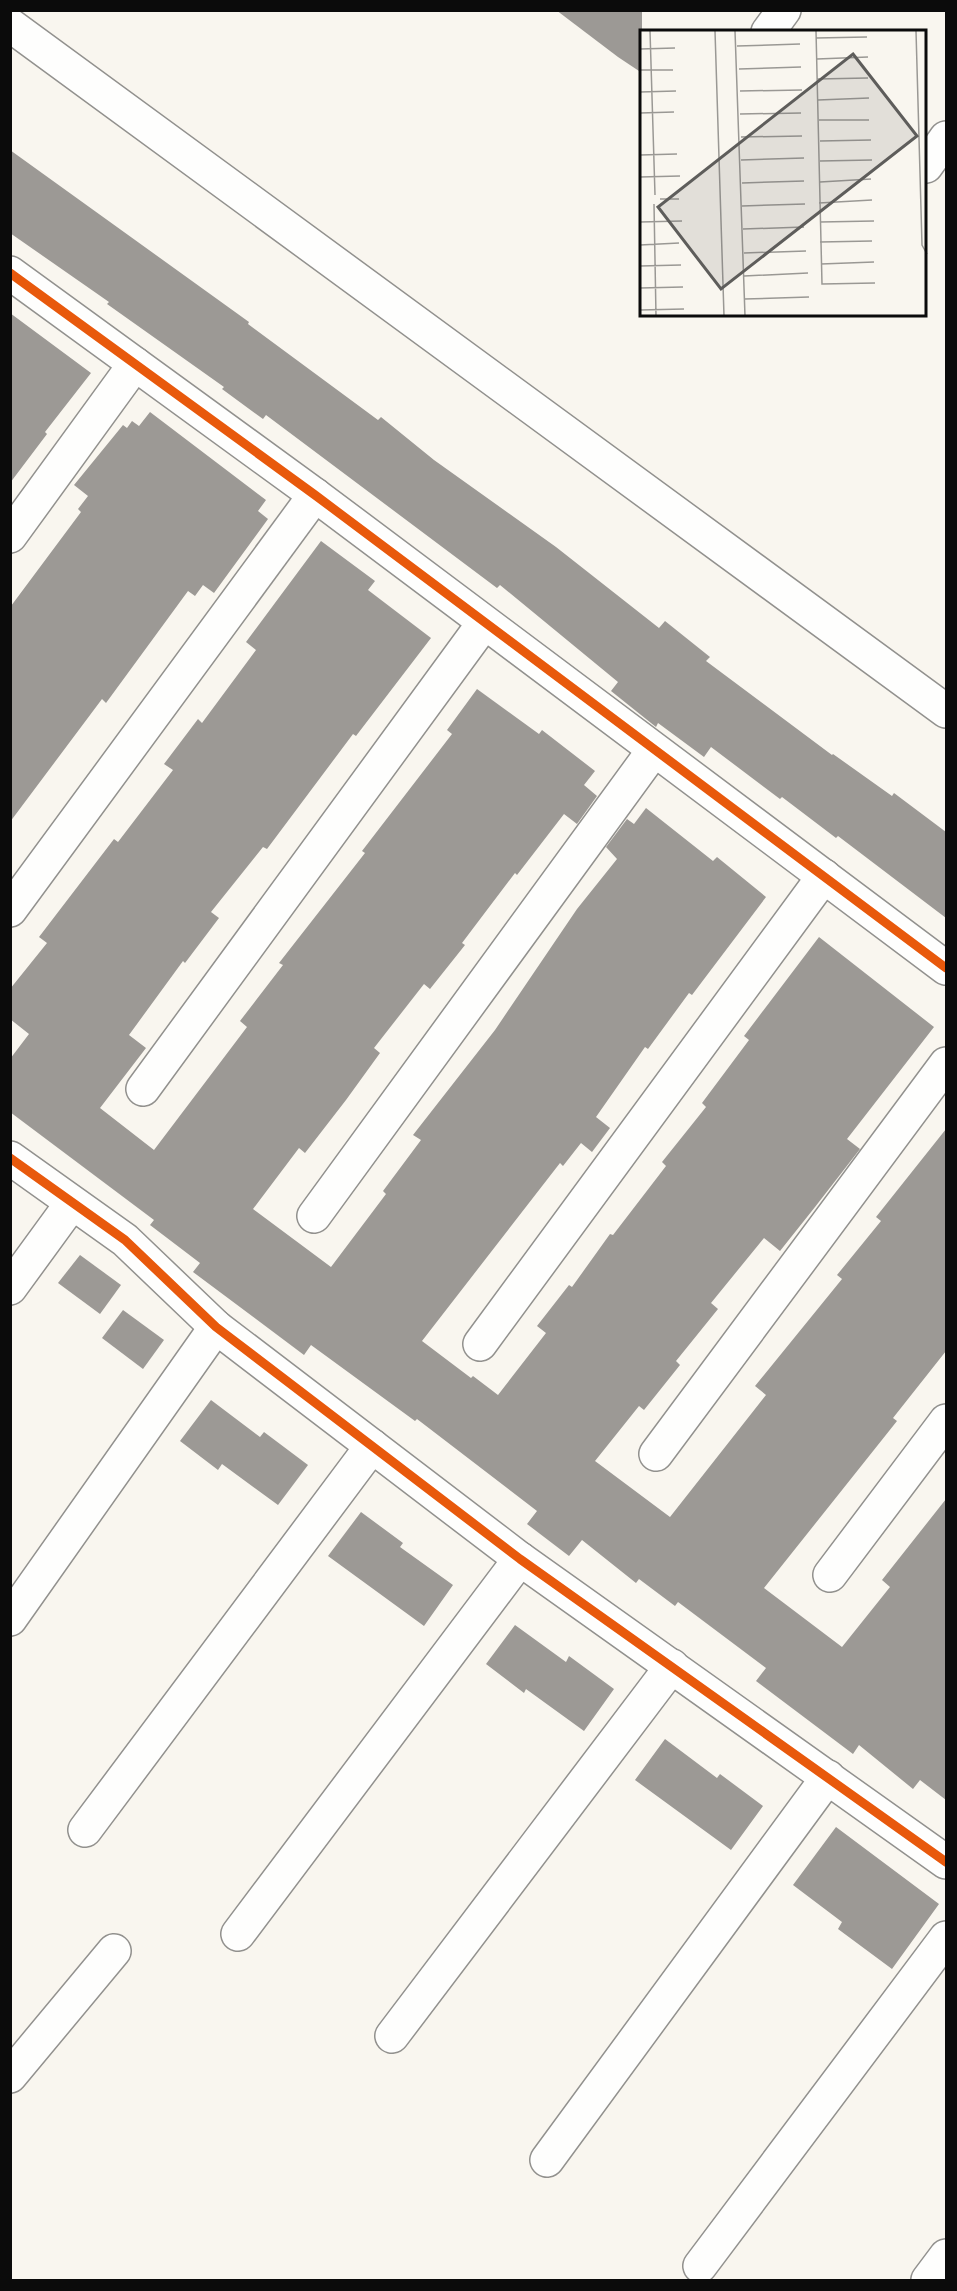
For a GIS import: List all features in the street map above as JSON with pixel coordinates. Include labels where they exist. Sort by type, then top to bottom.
[{"type":"street","points":[[769,30],[784,10]]},
{"type":"street","points":[[10,25],[946,711]]},
{"type":"street","points":[[927,165],[946,138]]},
{"type":"street","points":[[10,273],[315,495],[946,968]]},
{"type":"street","points":[[10,536],[135,364]]},
{"type":"street","points":[[10,910],[315,495]]},
{"type":"street","points":[[143,1089],[484,623]]},
{"type":"street","points":[[314,1216],[654,750]]},
{"type":"street","points":[[480,1344],[824,876]]},
{"type":"street","points":[[656,1454],[946,1064]]},
{"type":"street","points":[[10,1158],[125,1240],[216,1327],[520,1559],[946,1862]]},
{"type":"street","points":[[10,1288],[72,1203]]},
{"type":"street","points":[[10,1619],[216,1327]]},
{"type":"street","points":[[830,1575],[946,1421]]},
{"type":"street","points":[[85,1830],[372,1446]]},
{"type":"street","points":[[238,1934],[520,1559]]},
{"type":"street","points":[[392,2036],[672,1666]]},
{"type":"street","points":[[547,2160],[828,1777]]},
{"type":"street","points":[[700,2266],[946,1938]]},
{"type":"street","points":[[10,2076],[114,1951]]},
{"type":"street","points":[[928,2280],[946,2256]]},
{"type":"building","points":[[556,10],[642,10],[640,72]]},
{"type":"building","points":[[10,150],[249,322],[248,324],[378,420],[381,417],[434,460],[556,547],[659,628],[665,621],[710,657],[706,661],[832,755],[892,796],[894,793],[946,832],[946,918],[838,836],[836,838],[782,797],[780,799],[711,747],[704,757],[658,723],[656,727],[611,691],[618,682],[500,585],[497,588],[266,415],[263,419],[222,389],[224,387],[107,304],[109,302],[10,233]]},
{"type":"building","points":[[10,313],[91,373],[45,432],[47,434],[10,483]]},
{"type":"building","points":[[150,412],[266,500],[258,511],[268,519],[214,593],[203,585],[195,596],[188,591],[106,703],[102,699],[10,822],[11,606],[81,512],[78,509],[88,496],[74,485],[123,425],[127,428],[132,421],[139,426]]},
{"type":"building","points":[[321,541],[375,581],[368,590],[431,638],[356,736],[353,734],[267,849],[263,847],[211,912],[219,918],[185,963],[183,961],[129,1035],[146,1048],[100,1108],[154,1150],[247,1027],[240,1021],[283,965],[279,963],[365,853],[362,851],[452,734],[447,730],[477,689],[539,734],[542,730],[595,771],[584,785],[597,796],[577,824],[564,814],[517,875],[515,873],[462,943],[465,945],[430,989],[424,984],[374,1048],[380,1053],[305,1153],[299,1148],[253,1209],[331,1267],[386,1194],[383,1191],[421,1140],[413,1135],[495,1030],[577,909],[617,859],[606,847],[627,819],[634,824],[646,808],[713,861],[717,857],[766,897],[692,995],[689,993],[648,1049],[645,1047],[596,1117],[610,1128],[592,1152],[581,1143],[563,1166],[560,1163],[422,1341],[471,1378],[473,1376],[498,1395],[546,1333],[537,1326],[569,1285],[572,1287],[610,1234],[613,1235],[666,1166],[662,1162],[706,1107],[702,1103],[749,1040],[744,1036],[819,937],[934,1027],[847,1139],[860,1149],[815,1207],[780,1251],[764,1238],[711,1303],[718,1309],[676,1361],[680,1365],[644,1410],[639,1406],[595,1461],[670,1517],[766,1395],[755,1386],[842,1279],[837,1275],[881,1221],[876,1217],[946,1129],[946,1351],[893,1418],[897,1421],[764,1588],[842,1647],[890,1587],[882,1580],[946,1499],[946,1800],[920,1780],[913,1789],[859,1745],[853,1754],[756,1681],[766,1668],[678,1602],[675,1606],[639,1579],[636,1583],[582,1540],[569,1556],[527,1524],[537,1511],[417,1419],[415,1421],[311,1345],[304,1355],[193,1272],[200,1263],[150,1225],[154,1220],[10,1112],[10,1059],[29,1034],[10,1019],[10,989],[47,943],[39,937],[114,839],[118,842],[173,770],[164,764],[198,719],[202,723],[256,650],[246,642]]},
{"type":"building","points":[[80,1255],[121,1285],[100,1314],[58,1283]]},
{"type":"building","points":[[123,1310],[164,1340],[143,1369],[102,1338]]},
{"type":"building","points":[[211,1400],[260,1437],[264,1432],[308,1465],[278,1505],[222,1464],[218,1470],[180,1441]]},
{"type":"building","points":[[361,1512],[403,1543],[400,1547],[453,1585],[424,1626],[328,1556]]},
{"type":"building","points":[[515,1625],[566,1662],[569,1656],[614,1689],[584,1731],[526,1689],[524,1693],[486,1664]]},
{"type":"building","points":[[665,1739],[717,1778],[720,1774],[763,1806],[731,1850],[635,1780]]},
{"type":"building","points":[[836,1827],[939,1904],[892,1969],[838,1929],[842,1922],[793,1885]]},
{"type":"cycle path","points":[[10,273],[315,495],[946,968]]},
{"type":"cycle path","points":[[10,1158],[125,1240],[216,1327],[520,1559],[946,1862]]}]
